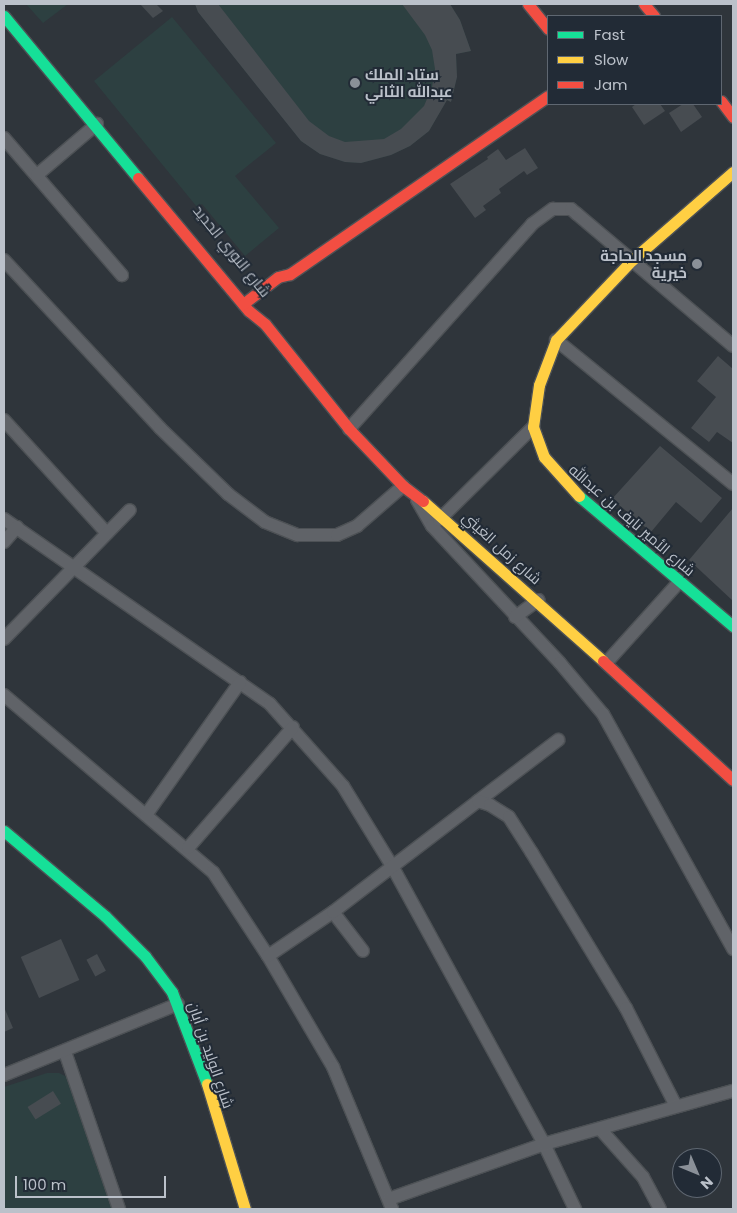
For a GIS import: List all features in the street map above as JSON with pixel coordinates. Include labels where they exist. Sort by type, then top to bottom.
[{"type":"street","name":"شارع النوري الحديد","points":[[8,4],[265,324]]},
{"type":"street","points":[[528,4],[547,29]]},
{"type":"street","points":[[644,4],[653,15]]},
{"type":"street","name":"شارع النوري الحديد","points":[[4,16],[250,304]]},
{"type":"street","points":[[250,304],[283,284],[290,274],[547,97]]},
{"type":"street","points":[[722,102],[733,117]]},
{"type":"street","points":[[37,175],[97,124]]},
{"type":"street","points":[[4,138],[122,275]]},
{"type":"street","points":[[432,526],[533,427],[539,385],[556,340],[632,260],[733,172]]},
{"type":"street","points":[[349,429],[532,224],[547,212],[560,207],[571,209],[733,346]]},
{"type":"street","points":[[6,265],[160,428],[228,494],[264,522],[298,535],[337,535],[357,526],[403,486]]},
{"type":"street","name":"شارع زمل الغيثي","points":[[265,324],[349,429],[417,500],[444,516],[607,662],[733,780]]},
{"type":"street","points":[[556,340],[733,484]]},
{"type":"street","points":[[4,420],[107,533]]},
{"type":"street","name":"شارع الأمير نايف بن عبدالله","points":[[533,427],[550,467],[679,582],[733,626]]},
{"type":"street","points":[[417,500],[432,526],[560,663],[603,714],[733,949]]},
{"type":"street","points":[[4,639],[130,510]]},
{"type":"street","points":[[4,519],[270,704],[293,727],[343,786],[392,866],[544,1144],[575,1209]]},
{"type":"street","points":[[4,542],[17,527]]},
{"type":"street","points":[[607,662],[679,582]]},
{"type":"street","points":[[515,617],[538,600]]},
{"type":"street","points":[[146,815],[240,682]]},
{"type":"street","points":[[4,695],[188,848],[227,891],[268,956],[333,1067],[390,1204],[544,1144],[601,1130],[676,1106],[733,1091],[733,1095]]},
{"type":"street","points":[[188,848],[293,727]]},
{"type":"street","points":[[268,956],[333,912],[558,740]]},
{"type":"street","points":[[478,801],[498,808],[509,817],[622,1002],[676,1106]]},
{"type":"street","name":"شارع الوليد بن أبان","points":[[4,831],[130,941],[160,975],[178,1004],[198,1057],[245,1209]]},
{"type":"street","points":[[333,912],[363,951]]},
{"type":"street","points":[[4,1075],[65,1052],[178,1004]]},
{"type":"street","points":[[65,1052],[119,1209]]},
{"type":"street","points":[[601,1130],[643,1177],[660,1209]]},
{"type":"shaded area","points":[[26,4],[68,4],[43,23]]},
{"type":"shaded area","name":"ستاد الملك عبدالله الثاني","points":[[195,4],[450,4],[460,20],[471,51],[456,54],[457,77],[451,102],[447,100],[429,131],[410,146],[391,155],[361,163],[345,162],[320,154],[301,141],[198,12]]},
{"type":"shaded area","points":[[172,17],[276,143],[235,176],[279,228],[245,256],[202,204],[197,207],[94,81]]},
{"type":"shaded area","points":[[47,1073],[59,1073],[69,1078],[115,1209],[4,1209],[4,1087]]},
{"type":"building","points":[[140,4],[156,4],[163,11],[153,18]]},
{"type":"building","points":[[195,4],[218,4],[309,121],[329,136],[345,142],[384,139],[401,129],[424,106],[432,87],[435,69],[432,50],[425,35],[402,4],[450,4],[460,20],[471,51],[456,54],[457,77],[451,102],[447,100],[429,131],[410,146],[391,155],[361,163],[345,162],[320,154],[301,141],[198,12]]},
{"type":"building","points":[[635,105],[661,105],[665,111],[644,125],[632,107]]},
{"type":"building","points":[[681,105],[694,105],[702,117],[681,132],[669,113]]},
{"type":"building","points":[[525,148],[538,168],[527,175],[524,171],[499,189],[501,193],[483,206],[486,210],[475,218],[450,184],[488,159],[487,157],[498,149],[506,160]]},
{"type":"building","points":[[718,356],[733,369],[733,443],[717,432],[709,442],[691,428],[716,397],[697,381]]},
{"type":"building","points":[[660,446],[722,498],[701,523],[676,502],[651,532],[612,499]]},
{"type":"building","points":[[733,508],[733,601],[689,560]]},
{"type":"building","points":[[61,939],[79,980],[39,998],[21,957]]},
{"type":"building","points":[[97,954],[106,971],[95,976],[86,960]]},
{"type":"building","points":[[4,1007],[13,1028],[4,1032]]},
{"type":"building","points":[[53,1091],[61,1104],[36,1120],[28,1107]]},
{"type":"traffic: fast","points":[[4,16],[138,178]]},
{"type":"traffic: fast","points":[[579,496],[733,626]]},
{"type":"traffic: fast","points":[[4,831],[105,916],[145,956],[172,992],[207,1084]]},
{"type":"traffic: slow","points":[[579,496],[544,457],[533,427],[539,385],[556,340],[632,260],[733,172]]},
{"type":"traffic: slow","points":[[423,501],[603,661]]},
{"type":"traffic: slow","points":[[207,1084],[245,1209]]},
{"type":"traffic: jam","points":[[528,4],[547,28]]},
{"type":"traffic: jam","points":[[644,4],[653,15]]},
{"type":"traffic: jam","points":[[243,304],[278,277],[290,274],[547,97]]},
{"type":"traffic: jam","points":[[722,102],[733,117]]},
{"type":"traffic: jam","points":[[138,178],[249,311],[265,324],[349,429],[403,486],[423,501]]},
{"type":"traffic: jam","points":[[603,661],[733,780]]},
{"type":"place","name":"ستاد الملك عبدالله الثاني","points":[[355,83]]},
{"type":"place","name":"مسجد الحاجة خيرية","points":[[697,264]]}]
